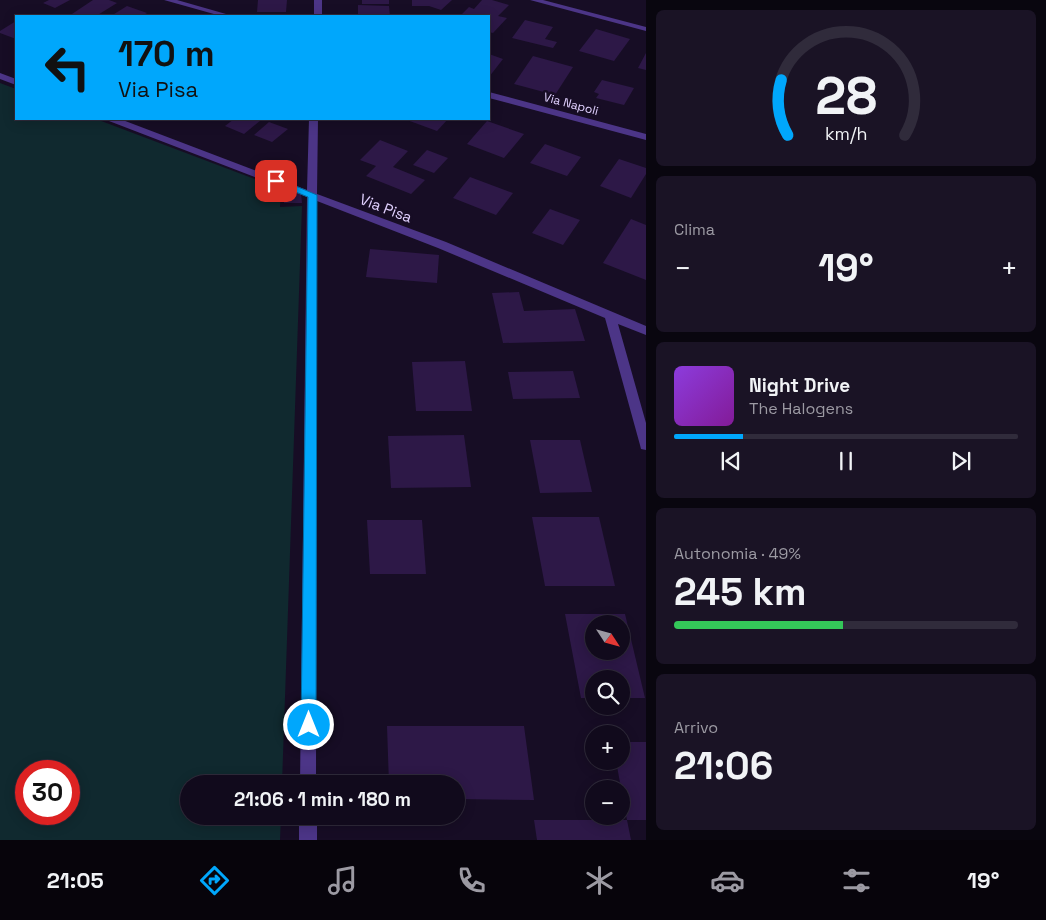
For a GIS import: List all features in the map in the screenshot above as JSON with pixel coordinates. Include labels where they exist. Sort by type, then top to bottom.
[{"type":"street","points":[[168,0],[225,15]]},
{"type":"street","points":[[318,0],[318,15]]},
{"type":"street","points":[[534,0],[646,29]]},
{"type":"street","points":[[0,76],[15,82]]},
{"type":"street","name":"Via Napoli","points":[[490,95],[646,137]]},
{"type":"street","name":"Via Pisa","points":[[115,120],[442,245],[646,331]]},
{"type":"street","points":[[308,775],[314,120]]},
{"type":"street","points":[[610,317],[646,445]]},
{"type":"street","points":[[308,825],[308,840]]},
{"type":"green space","points":[[0,83],[15,89],[15,120],[99,120],[281,189],[280,207],[302,206],[282,775],[180,775],[180,825],[281,825],[280,840],[0,840]]},
{"type":"building","points":[[49,0],[70,0],[55,8],[43,3]]},
{"type":"building","points":[[93,0],[109,0],[117,3],[98,15],[72,14]]},
{"type":"building","points":[[258,0],[287,0],[286,12],[257,12]]},
{"type":"building","points":[[362,0],[389,0],[389,4],[362,4]]},
{"type":"building","points":[[412,0],[452,0],[441,10],[429,6],[412,6]]},
{"type":"building","points":[[482,0],[492,0],[509,5],[498,16],[507,18],[493,33],[490,32],[490,15],[461,15],[469,7],[474,9]]},
{"type":"building","points":[[358,5],[389,6],[390,15],[358,15]]},
{"type":"building","points":[[127,6],[147,13],[144,15],[113,15]]},
{"type":"building","points":[[525,20],[553,27],[545,39],[557,42],[553,48],[512,38]]},
{"type":"building","points":[[15,22],[15,39],[0,33],[0,31]]},
{"type":"building","points":[[596,29],[630,39],[614,61],[579,51]]},
{"type":"building","points":[[646,53],[646,70],[638,68]]},
{"type":"building","points":[[490,54],[503,59],[490,76]]},
{"type":"building","points":[[533,56],[573,67],[555,95],[514,84]]},
{"type":"building","points":[[602,80],[634,88],[624,105],[596,98],[599,94],[594,92]]},
{"type":"building","points":[[233,120],[261,120],[244,134],[225,126]]},
{"type":"building","points":[[407,120],[447,120],[437,131]]},
{"type":"building","points":[[487,121],[524,134],[504,158],[467,144]]},
{"type":"building","points":[[269,122],[288,129],[272,142],[254,135]]},
{"type":"building","points":[[380,140],[408,151],[393,167],[425,180],[411,194],[366,176],[376,166],[360,160]]},
{"type":"building","points":[[545,144],[581,157],[567,176],[530,163]]},
{"type":"building","points":[[427,150],[448,158],[434,173],[413,165]]},
{"type":"building","points":[[619,159],[646,168],[646,174],[631,198],[600,186]]},
{"type":"building","points":[[470,177],[513,193],[496,215],[453,198]]},
{"type":"building","points":[[301,193],[302,203],[284,203],[284,194]]},
{"type":"building","points":[[550,209],[580,220],[563,245],[532,233]]},
{"type":"building","points":[[631,219],[646,225],[646,280],[603,263]]},
{"type":"building","points":[[370,249],[439,255],[437,283],[366,277]]},
{"type":"building","points":[[519,292],[524,311],[575,309],[585,341],[503,343],[492,293]]},
{"type":"building","points":[[465,361],[472,411],[416,411],[412,362]]},
{"type":"building","points":[[573,371],[580,398],[513,399],[508,372]]},
{"type":"building","points":[[464,435],[471,487],[391,488],[388,436]]},
{"type":"building","points":[[530,440],[580,440],[592,492],[540,493]]},
{"type":"building","points":[[532,517],[599,517],[615,586],[545,586]]},
{"type":"building","points":[[367,520],[422,520],[426,574],[370,574]]},
{"type":"building","points":[[565,614],[625,614],[585,615],[585,660],[630,660],[630,635],[645,698],[630,698],[630,670],[585,670],[585,698],[581,698]]},
{"type":"building","points":[[387,726],[524,726],[534,800],[465,799],[465,775],[389,775]]},
{"type":"building","points":[[630,742],[646,742],[646,820],[630,820],[630,780],[620,780],[618,770],[630,770]]},
{"type":"building","points":[[534,820],[585,820],[585,825],[628,825],[631,840],[537,840]]},
{"type":"route","points":[[276,181],[312,195],[309,725]]}]
